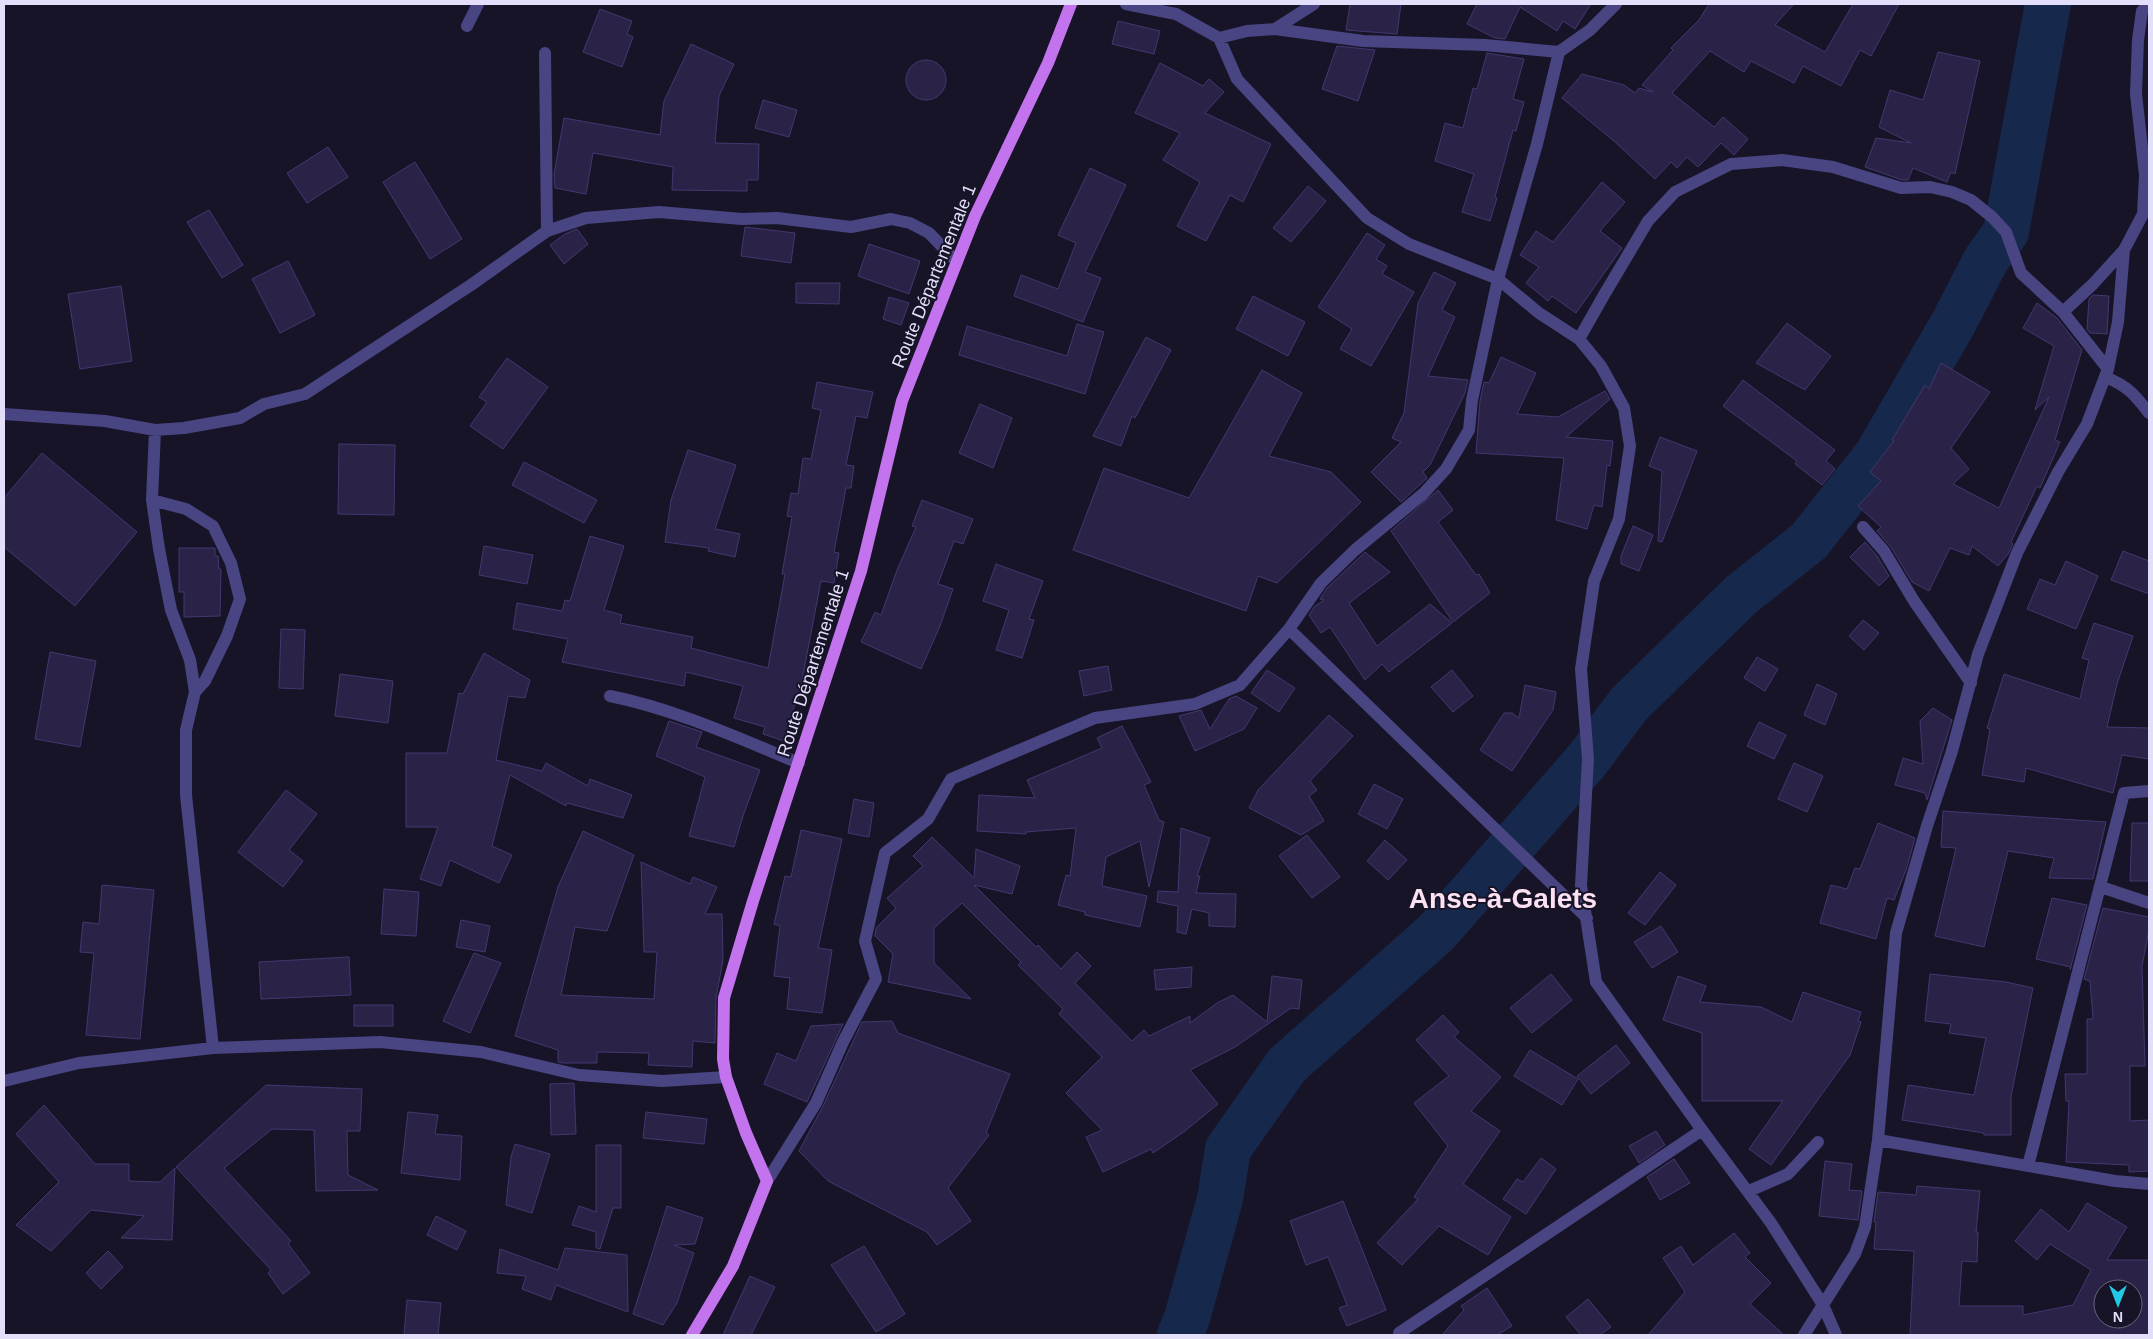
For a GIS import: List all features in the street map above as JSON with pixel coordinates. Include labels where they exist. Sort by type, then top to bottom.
[{"type":"main road","name":"Route Départementale 1","points":[[766,1181],[726,1077],[723,1059],[724,998],[753,900],[861,572],[902,402],[975,216],[1048,63],[1070,4]]},
{"type":"main road","points":[[692,1335],[733,1266],[766,1181]]},
{"type":"street","points":[[467,26],[478,4]]},
{"type":"street","points":[[1126,4],[1176,14],[1219,38],[1237,79],[1367,218],[1409,244],[1498,279],[1539,313],[1580,340],[1601,366],[1624,408],[1630,446],[1619,519],[1594,581],[1582,669],[1588,759],[1582,884],[1596,982],[1702,1130],[1749,1191],[1823,1305],[1836,1335]]},
{"type":"street","points":[[1275,29],[1314,4]]},
{"type":"street","points":[[766,1181],[816,1104],[843,1042],[876,979],[865,942],[885,853],[928,819],[951,779],[1095,718],[1195,704],[1240,685],[1290,629],[1321,583],[1355,550],[1423,494],[1446,469],[1469,430],[1472,400],[1498,279],[1536,144],[1559,52],[1590,30],[1616,4]]},
{"type":"street","points":[[2063,312],[2093,284],[2124,250],[2143,214],[2145,174],[2136,94],[2138,40],[2142,11],[2149,4]]},
{"type":"street","points":[[1219,38],[1246,31],[1275,29],[1363,41],[1485,45],[1559,52]]},
{"type":"street","points":[[545,54],[547,231]]},
{"type":"street","points":[[1580,340],[1648,221],[1676,192],[1730,164],[1782,160],[1832,167],[1901,188],[1930,187],[1952,192],[1971,200],[1992,217],[2006,232],[2021,273],[2063,312],[2106,373],[2132,391],[2149,413]]},
{"type":"street","points":[[4,414],[105,421],[155,430],[184,428],[240,418],[264,404],[305,394],[471,285],[547,231],[586,218],[659,212],[742,219],[777,218],[851,227],[891,219],[910,223],[929,233],[957,262]]},
{"type":"street","points":[[1804,1335],[1856,1254],[1866,1228],[1878,1140],[1896,933],[1927,826],[1952,751],[1978,654],[2017,553],[2058,472],[2087,424],[2106,373],[2118,322],[2124,250]]},
{"type":"street","points":[[155,430],[152,500],[159,549],[171,610],[190,660],[194,692],[186,730],[186,796],[213,1048]]},
{"type":"street","points":[[152,500],[186,509],[213,526],[231,563],[240,599],[227,636],[205,681],[194,692]]},
{"type":"street","points":[[1863,527],[1884,551],[1914,601],[1971,683]]},
{"type":"street","points":[[1290,629],[1587,918]]},
{"type":"street","points":[[610,696],[634,701],[704,725],[799,763]]},
{"type":"street","points":[[2028,1166],[2124,792],[2149,791]]},
{"type":"street","points":[[2101,887],[2149,903]]},
{"type":"street","points":[[4,1081],[79,1063],[213,1048],[380,1042],[481,1052],[579,1075],[662,1081],[726,1077]]},
{"type":"street","points":[[1399,1335],[1399,1333],[1702,1130]]},
{"type":"street","points":[[1878,1140],[2114,1181],[2149,1184]]},
{"type":"street","points":[[1749,1191],[1788,1174],[1818,1142]]},
{"type":"building","points":[[1350,4],[1401,4],[1397,34],[1346,30]]},
{"type":"building","points":[[1477,4],[1591,4],[1575,29],[1563,21],[1557,31],[1520,7],[1505,39],[1495,38],[1467,24]]},
{"type":"building","points":[[1709,4],[1794,4],[1775,25],[1825,52],[1853,4],[1899,4],[1871,56],[1860,50],[1841,86],[1803,66],[1794,83],[1751,61],[1744,72],[1710,51],[1672,93],[1714,127],[1723,117],[1748,139],[1734,155],[1721,143],[1698,167],[1687,157],[1677,168],[1671,162],[1655,179],[1615,142],[1562,98],[1582,74],[1624,85],[1635,93],[1639,88],[1653,92],[1642,85],[1673,50],[1671,48],[1699,20]]},
{"type":"building","points":[[600,9],[632,21],[627,34],[633,37],[622,67],[583,52]]},
{"type":"building","points":[[1118,21],[1160,31],[1154,54],[1112,44]]},
{"type":"building","points":[[691,44],[734,64],[719,96],[715,143],[759,144],[758,180],[747,180],[747,191],[672,190],[673,167],[593,153],[586,194],[555,188],[554,174],[564,118],[660,135],[664,101]]},
{"type":"building","points":[[1337,46],[1375,50],[1358,101],[1322,89]]},
{"type":"building","points":[[1938,52],[1980,61],[1955,174],[1951,172],[1947,182],[1913,168],[1908,180],[1902,180],[1865,167],[1876,138],[1911,143],[1879,127],[1890,90],[1923,100]]},
{"type":"building","points":[[1487,53],[1524,59],[1513,99],[1524,102],[1516,131],[1513,130],[1490,221],[1462,212],[1474,174],[1435,161],[1445,123],[1463,128],[1473,88],[1477,89]]},
{"type":"building","points":[[930,60],[937,63],[943,69],[946,80],[945,88],[937,97],[930,100],[922,100],[915,97],[907,88],[906,76],[909,69],[918,61]]},
{"type":"building","points":[[1160,63],[1203,86],[1209,79],[1224,92],[1205,113],[1271,144],[1243,202],[1230,195],[1206,241],[1177,226],[1200,182],[1163,160],[1180,133],[1135,113]]},
{"type":"building","points":[[763,100],[797,110],[789,137],[755,128]]},
{"type":"building","points":[[328,147],[348,177],[307,203],[287,173]]},
{"type":"building","points":[[415,162],[462,239],[430,259],[383,182]]},
{"type":"building","points":[[1090,168],[1126,185],[1085,272],[1101,278],[1083,322],[1014,296],[1021,275],[1058,289],[1076,243],[1058,235]]},
{"type":"building","points":[[1602,182],[1625,202],[1600,231],[1622,248],[1576,313],[1552,296],[1548,301],[1526,283],[1539,267],[1520,255],[1536,231],[1553,242]]},
{"type":"building","points":[[1308,186],[1326,201],[1291,242],[1273,228]]},
{"type":"building","points":[[209,210],[243,265],[222,278],[187,222]]},
{"type":"building","points":[[745,227],[795,233],[791,263],[741,256]]},
{"type":"building","points":[[577,229],[588,244],[564,264],[550,245],[565,234]]},
{"type":"building","points":[[1367,233],[1385,245],[1376,259],[1387,266],[1382,274],[1414,292],[1371,366],[1340,349],[1352,329],[1318,307]]},
{"type":"building","points":[[869,244],[920,261],[909,294],[858,276]]},
{"type":"building","points":[[288,261],[315,315],[280,333],[252,279]]},
{"type":"building","points":[[1434,272],[1456,283],[1442,310],[1455,317],[1428,376],[1468,380],[1465,393],[1430,465],[1423,472],[1427,478],[1401,502],[1371,472],[1401,442],[1392,438],[1404,413],[1418,303]]},
{"type":"building","points":[[796,283],[840,283],[839,304],[796,303]]},
{"type":"building","points":[[121,286],[132,361],[80,369],[68,294]]},
{"type":"building","points":[[2093,295],[2109,296],[2107,334],[2090,333],[2087,329],[2089,299]]},
{"type":"building","points":[[1253,296],[1305,322],[1288,356],[1236,329]]},
{"type":"building","points":[[889,297],[909,303],[901,325],[883,319]]},
{"type":"building","points":[[2037,303],[2057,318],[2082,350],[2055,440],[2060,442],[2040,488],[2037,486],[2011,542],[2013,544],[2008,554],[1998,566],[1972,546],[1969,555],[1950,548],[1929,591],[1912,582],[1891,547],[1877,531],[1881,527],[1858,506],[1881,481],[1870,472],[1894,441],[1892,440],[1925,385],[1929,389],[1941,363],[1990,392],[1951,448],[1969,469],[1953,484],[1999,508],[2049,397],[2035,410],[2054,346],[2023,328]]},
{"type":"building","points":[[1787,323],[1831,356],[1805,390],[1756,363]]},
{"type":"building","points":[[1077,324],[1104,332],[1085,394],[959,355],[967,326],[1067,356]]},
{"type":"building","points":[[1146,337],[1171,350],[1135,418],[1132,416],[1121,446],[1093,436]]},
{"type":"building","points":[[1501,357],[1536,373],[1517,414],[1558,417],[1605,391],[1610,399],[1566,437],[1613,441],[1610,466],[1607,465],[1602,507],[1594,505],[1587,529],[1556,520],[1564,458],[1476,453],[1480,401],[1484,382],[1489,383]]},
{"type":"building","points":[[507,358],[548,387],[503,449],[470,426],[487,402],[479,397]]},
{"type":"building","points":[[1262,370],[1302,393],[1269,456],[1331,472],[1361,502],[1277,583],[1258,576],[1246,611],[1073,550],[1104,468],[1189,498]]},
{"type":"building","points":[[1743,380],[1835,450],[1826,461],[1835,469],[1822,485],[1795,464],[1797,461],[1723,406]]},
{"type":"building","points":[[817,382],[873,392],[867,418],[856,416],[846,465],[854,466],[851,488],[846,488],[834,552],[839,553],[834,583],[821,581],[798,701],[796,700],[784,741],[763,734],[765,727],[734,718],[743,686],[686,672],[684,686],[562,662],[568,639],[513,629],[517,603],[562,611],[565,600],[570,601],[590,536],[624,546],[604,610],[622,615],[620,623],[693,637],[691,648],[768,668],[785,574],[782,574],[792,517],[787,516],[791,493],[798,494],[803,458],[811,459],[821,410],[812,408]]},
{"type":"building","points":[[980,404],[1012,418],[993,468],[959,453]]},
{"type":"building","points":[[1660,437],[1697,451],[1662,542],[1658,541],[1662,471],[1649,466]]},
{"type":"building","points":[[339,444],[395,445],[394,515],[338,514]]},
{"type":"building","points":[[688,450],[736,465],[715,529],[740,534],[735,557],[708,551],[709,548],[665,542],[671,500]]},
{"type":"building","points":[[42,453],[137,532],[75,606],[4,547],[4,498]]},
{"type":"building","points":[[524,462],[597,500],[584,523],[512,485]]},
{"type":"building","points":[[1438,490],[1453,510],[1438,522],[1476,575],[1479,574],[1490,593],[1453,622],[1391,531]]},
{"type":"building","points":[[922,500],[973,519],[963,544],[954,541],[938,584],[953,589],[940,626],[921,669],[861,642],[875,612],[881,615],[897,570],[916,527],[912,526]]},
{"type":"building","points":[[1633,526],[1653,535],[1639,571],[1621,564],[1621,556]]},
{"type":"building","points":[[1865,542],[1877,556],[1889,576],[1879,586],[1850,557]]},
{"type":"building","points":[[484,546],[533,555],[527,584],[479,575]]},
{"type":"building","points":[[179,548],[215,548],[215,556],[218,556],[219,569],[221,569],[220,616],[184,617],[184,592],[179,592]]},
{"type":"building","points":[[2123,551],[2149,561],[2149,594],[2111,580]]},
{"type":"building","points":[[1365,552],[1390,572],[1349,603],[1377,646],[1430,604],[1452,623],[1389,672],[1382,664],[1365,680],[1330,627],[1321,633],[1309,615],[1315,606],[1324,600],[1320,599],[1327,588]]},
{"type":"building","points":[[2066,561],[2098,576],[2076,629],[2027,609],[2040,579],[2055,585]]},
{"type":"building","points":[[996,564],[1043,581],[1029,619],[1034,620],[1022,658],[996,650],[1009,610],[983,601]]},
{"type":"building","points":[[1863,620],[1879,633],[1864,650],[1849,636]]},
{"type":"building","points":[[2094,623],[2133,636],[2117,684],[2107,727],[2149,728],[2149,759],[2122,755],[2113,793],[2026,768],[2024,782],[1982,775],[1990,729],[1987,728],[2004,674],[2080,699],[2089,660],[2082,658]]},
{"type":"building","points":[[281,629],[305,630],[303,689],[279,688]]},
{"type":"building","points":[[50,652],[96,661],[80,747],[35,739]]},
{"type":"building","points":[[484,653],[530,680],[525,698],[508,696],[496,760],[542,771],[546,763],[588,786],[590,779],[632,795],[623,818],[567,803],[566,806],[510,775],[492,846],[512,855],[499,883],[450,860],[441,886],[420,879],[438,827],[406,827],[406,753],[447,753],[459,693],[463,694]]},
{"type":"building","points":[[1757,657],[1778,669],[1765,691],[1744,678]]},
{"type":"building","points":[[1108,666],[1112,690],[1084,696],[1079,671]]},
{"type":"building","points":[[1267,670],[1295,688],[1279,712],[1251,693]]},
{"type":"building","points":[[1452,670],[1473,696],[1453,712],[1431,687]]},
{"type":"building","points":[[340,674],[393,681],[388,723],[335,716]]},
{"type":"building","points":[[1817,684],[1837,694],[1825,725],[1804,715]]},
{"type":"building","points":[[1525,685],[1556,692],[1553,710],[1512,771],[1480,750],[1504,713],[1512,713],[1519,718]]},
{"type":"building","points":[[1236,696],[1257,708],[1244,729],[1195,751],[1179,716],[1201,710],[1210,729],[1229,699]]},
{"type":"building","points":[[1933,708],[1952,720],[1927,800],[1925,793],[1895,785],[1903,758],[1923,764],[1920,721]]},
{"type":"building","points":[[1329,715],[1353,736],[1310,781],[1317,790],[1309,796],[1324,821],[1301,835],[1249,808],[1258,790]]},
{"type":"building","points":[[669,721],[702,732],[696,747],[760,770],[734,847],[689,836],[705,777],[656,756]]},
{"type":"building","points":[[1759,722],[1786,735],[1774,759],[1747,746]]},
{"type":"building","points":[[1122,726],[1151,782],[1144,785],[1159,820],[1164,822],[1149,887],[1140,841],[1106,857],[1102,886],[1147,896],[1140,927],[1085,915],[1085,912],[1058,905],[1066,875],[1070,876],[1076,828],[1026,832],[1026,834],[977,831],[979,795],[1035,798],[1027,780],[1102,748],[1097,738]]},
{"type":"building","points":[[1794,763],[1823,776],[1807,812],[1778,799]]},
{"type":"building","points":[[1374,784],[1403,799],[1387,829],[1358,814]]},
{"type":"building","points":[[286,790],[317,814],[289,850],[303,861],[283,887],[238,852]]},
{"type":"building","points":[[854,799],[874,803],[869,837],[848,833]]},
{"type":"building","points":[[1943,811],[2106,822],[2093,879],[2049,878],[2054,858],[2008,851],[1984,947],[1935,936],[1956,848],[1941,847]]},
{"type":"building","points":[[1878,823],[1915,838],[1906,870],[1894,900],[1887,898],[1876,939],[1820,923],[1831,885],[1847,889],[1855,868],[1860,869]]},
{"type":"building","points":[[2132,823],[2149,823],[2149,881],[2130,881]]},
{"type":"building","points":[[1181,828],[1210,838],[1197,876],[1200,876],[1196,893],[1236,894],[1235,927],[1209,926],[1209,913],[1192,909],[1186,934],[1177,932],[1178,906],[1157,902],[1158,891],[1178,892]]},
{"type":"building","points":[[801,830],[842,839],[818,948],[832,950],[822,1013],[787,1009],[790,978],[774,976],[780,926],[774,924],[785,876],[791,877]]},
{"type":"building","points":[[583,831],[634,855],[607,931],[575,927],[561,995],[654,999],[657,952],[644,952],[641,862],[690,884],[693,877],[717,887],[705,914],[722,914],[723,960],[716,998],[715,1043],[693,1041],[692,1067],[648,1065],[649,1053],[597,1052],[597,1063],[563,1063],[558,1062],[558,1050],[515,1036],[558,887]]},
{"type":"building","points":[[1307,835],[1340,877],[1312,898],[1279,856]]},
{"type":"building","points":[[932,837],[974,878],[976,849],[1020,866],[1012,894],[974,885],[1036,947],[1038,945],[1061,969],[1077,952],[1091,966],[1075,983],[1132,1041],[1144,1030],[1149,1036],[1190,1016],[1190,1023],[1217,1003],[1233,995],[1267,1022],[1272,976],[1302,980],[1299,1009],[1291,1008],[1235,1047],[1190,1070],[1218,1104],[1185,1131],[1153,1153],[1151,1149],[1103,1172],[1086,1137],[1102,1130],[1066,1093],[1102,1057],[1059,1014],[1063,1009],[1018,965],[1021,962],[962,903],[934,928],[934,963],[971,999],[888,982],[893,954],[875,936],[876,928],[896,908],[887,898],[923,866],[913,856]]},
{"type":"building","points":[[1385,840],[1407,860],[1388,880],[1367,861]]},
{"type":"building","points":[[1660,872],[1676,885],[1645,925],[1628,913]]},
{"type":"building","points":[[102,885],[154,890],[140,1039],[86,1035],[94,953],[80,952],[83,922],[99,924]]},
{"type":"building","points":[[384,889],[419,892],[416,936],[381,934]]},
{"type":"building","points":[[2052,898],[2087,905],[2071,967],[2036,959]]},
{"type":"building","points":[[2103,908],[2149,917],[2149,930],[2142,966],[2145,1066],[2130,1066],[2130,1121],[2149,1120],[2149,1171],[2129,1172],[2129,1165],[2066,1162],[2069,1101],[2066,1101],[2065,1074],[2087,1074],[2087,1019],[2093,1019],[2090,981],[2084,979]]},
{"type":"building","points":[[461,920],[490,926],[485,952],[456,947]]},
{"type":"building","points":[[1661,926],[1678,952],[1652,968],[1634,942]]},
{"type":"building","points":[[474,953],[501,963],[470,1033],[443,1021]]},
{"type":"building","points":[[349,957],[351,995],[261,999],[259,962]]},
{"type":"building","points":[[1192,967],[1191,987],[1156,990],[1154,970]]},
{"type":"building","points":[[1551,974],[1572,1000],[1532,1033],[1510,1008]]},
{"type":"building","points":[[1930,974],[2006,982],[2033,988],[2011,1096],[2011,1135],[1984,1135],[1984,1133],[1902,1120],[1908,1085],[1974,1095],[1986,1038],[1949,1033],[1951,1024],[1925,1021]]},
{"type":"building","points":[[1678,976],[1706,986],[1700,1002],[1761,1007],[1792,1022],[1803,992],[1861,1012],[1858,1021],[1861,1022],[1850,1055],[1771,1165],[1749,1149],[1783,1101],[1702,1101],[1702,1033],[1663,1020]]},
{"type":"building","points":[[354,1005],[393,1005],[393,1026],[354,1026]]},
{"type":"building","points":[[1443,1015],[1459,1032],[1454,1037],[1501,1077],[1471,1111],[1500,1131],[1463,1184],[1511,1217],[1488,1255],[1439,1226],[1402,1265],[1377,1243],[1418,1199],[1414,1197],[1448,1146],[1414,1103],[1449,1076],[1416,1040]]},
{"type":"building","points":[[892,1021],[898,1033],[1010,1074],[986,1133],[989,1135],[948,1188],[971,1221],[937,1245],[927,1232],[828,1181],[799,1151],[823,1106],[862,1022]]},
{"type":"building","points":[[843,1024],[807,1102],[764,1084],[777,1053],[796,1061],[811,1026]]},
{"type":"building","points":[[1616,1045],[1630,1063],[1591,1094],[1577,1076]]},
{"type":"building","points":[[1530,1050],[1578,1079],[1562,1105],[1514,1076]]},
{"type":"building","points":[[574,1083],[576,1134],[551,1135],[550,1084]]},
{"type":"building","points":[[266,1085],[362,1089],[360,1131],[347,1131],[348,1175],[378,1190],[316,1191],[314,1130],[272,1129],[224,1168],[291,1241],[288,1244],[310,1273],[283,1294],[268,1273],[271,1270],[176,1167]]},
{"type":"building","points":[[44,1105],[95,1164],[129,1164],[129,1181],[160,1182],[175,1168],[172,1240],[121,1238],[144,1216],[91,1210],[51,1251],[16,1225],[59,1182],[16,1134]]},
{"type":"building","points":[[408,1112],[438,1115],[435,1134],[462,1136],[460,1180],[401,1173]]},
{"type":"building","points":[[646,1112],[707,1119],[704,1144],[643,1138]]},
{"type":"building","points":[[1656,1131],[1665,1145],[1639,1163],[1629,1146]]},
{"type":"building","points":[[515,1144],[550,1154],[532,1213],[506,1205],[511,1157]]},
{"type":"building","points":[[596,1145],[621,1145],[621,1208],[613,1208],[600,1249],[596,1248],[596,1232],[572,1225],[579,1206],[596,1212]]},
{"type":"building","points":[[1541,1158],[1556,1169],[1526,1214],[1503,1199],[1517,1179],[1523,1182]]},
{"type":"building","points":[[1674,1159],[1690,1183],[1660,1200],[1647,1177]]},
{"type":"building","points":[[1825,1161],[1852,1164],[1849,1190],[1862,1191],[1858,1220],[1819,1216]]},
{"type":"building","points":[[1917,1186],[1980,1191],[1976,1232],[1978,1232],[1977,1262],[1962,1261],[1959,1306],[2023,1306],[2023,1315],[2073,1305],[2091,1270],[2050,1244],[2037,1260],[2015,1241],[2041,1209],[2069,1232],[2087,1203],[2127,1227],[2107,1260],[2149,1260],[2149,1335],[1910,1335],[1914,1251],[1874,1249],[1876,1222],[1874,1222],[1878,1192],[1916,1195]]},
{"type":"building","points":[[1343,1201],[1386,1310],[1347,1326],[1339,1308],[1347,1305],[1328,1257],[1306,1265],[1290,1221]]},
{"type":"building","points":[[667,1206],[703,1218],[695,1244],[674,1245],[694,1253],[677,1303],[663,1325],[633,1314]]},
{"type":"building","points":[[436,1216],[466,1231],[457,1250],[427,1235]]},
{"type":"building","points":[[1734,1233],[1750,1253],[1745,1257],[1771,1283],[1750,1304],[1784,1335],[1648,1335],[1685,1292],[1663,1258],[1681,1246],[1693,1265]]},
{"type":"building","points":[[864,1246],[905,1314],[876,1332],[831,1265]]},
{"type":"building","points":[[565,1248],[627,1255],[628,1312],[556,1285],[551,1300],[522,1289],[526,1276],[497,1273],[500,1249],[558,1270]]},
{"type":"building","points":[[108,1251],[123,1267],[101,1289],[86,1273]]},
{"type":"building","points":[[750,1276],[775,1287],[751,1335],[723,1335]]},
{"type":"building","points":[[1487,1288],[1512,1326],[1497,1335],[1442,1335],[1464,1310],[1461,1306]]},
{"type":"building","points":[[1588,1299],[1611,1327],[1600,1335],[1581,1335],[1566,1317]]},
{"type":"building","points":[[407,1300],[441,1303],[438,1335],[404,1335]]},
{"type":"waterway","points":[[1180,1335],[1187,1318],[1220,1199],[1228,1149],[1287,1065],[1436,933],[1588,759],[1629,704],[1741,595],[1809,541],[1877,455],[1954,322],[1986,260],[2006,232],[2048,4]]},
{"type":"district","name":"Anse-à-Galets","points":[[1503,898]]}]
